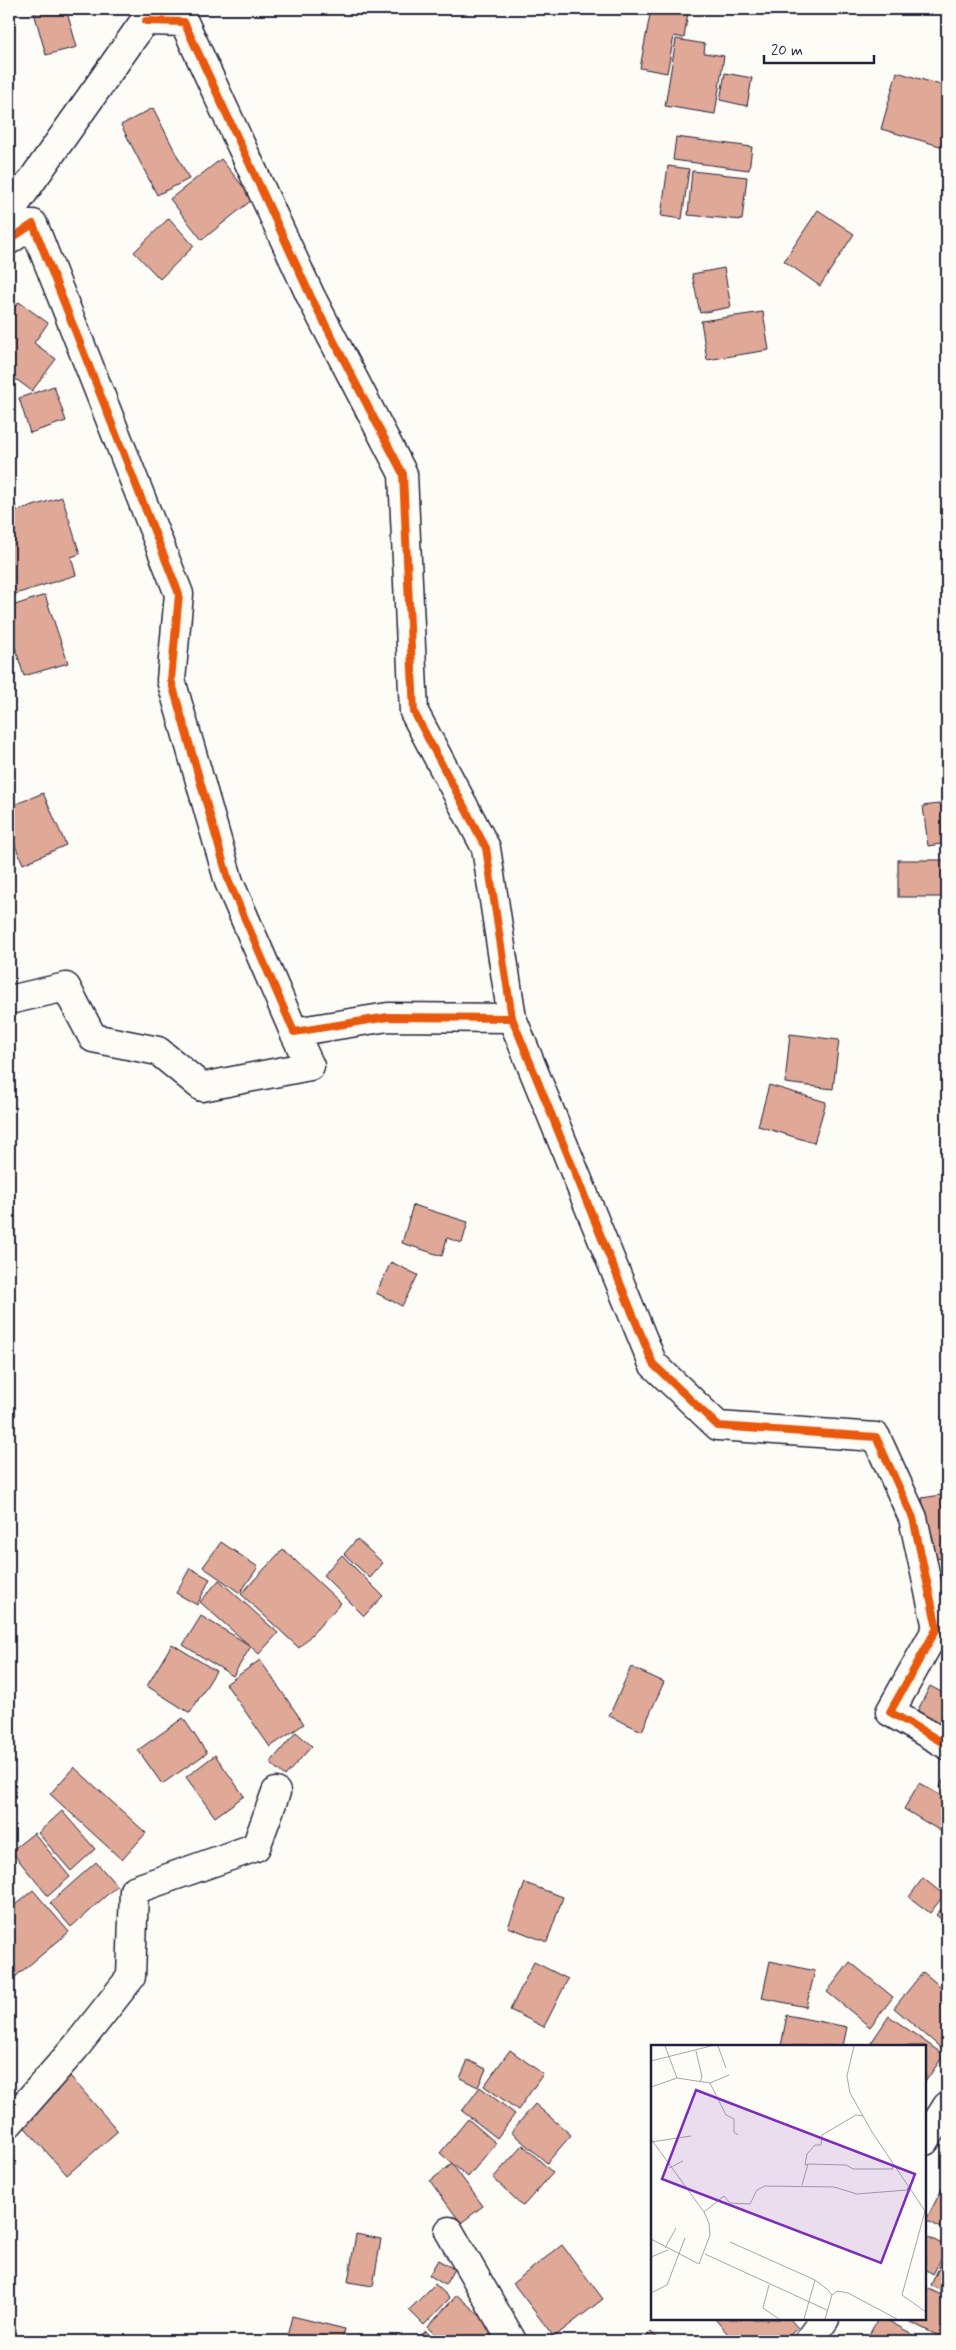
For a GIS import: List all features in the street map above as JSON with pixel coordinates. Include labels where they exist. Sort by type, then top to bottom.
[{"type":"street","points":[[9,213],[149,15],[184,22],[311,297],[403,474],[414,712],[486,848],[512,1018],[653,1364],[718,1426],[876,1437],[913,1518],[937,1628],[890,1712],[947,1745]]},
{"type":"street","points":[[9,240],[33,224],[179,594],[172,680],[229,882],[310,1066],[202,1087],[158,1051],[93,1038],[66,988],[9,1000]]},
{"type":"street","points":[[294,1032],[388,1017],[512,1018]]},
{"type":"street","points":[[9,2123],[75,2048],[131,1977],[134,1890],[256,1847],[276,1792]]},
{"type":"street","points":[[926,2139],[947,2106]]},
{"type":"street","points":[[449,2231],[512,2341]]},
{"type":"street","points":[[809,2341],[824,2320]]},
{"type":"building","points":[[33,9],[66,9],[77,47],[46,55]]},
{"type":"building","points":[[651,9],[674,9],[688,12],[684,38],[674,36],[667,73],[640,68]]},
{"type":"building","points":[[676,39],[705,44],[704,53],[724,56],[715,114],[665,106]]},
{"type":"building","points":[[897,72],[947,87],[947,148],[881,129]]},
{"type":"building","points":[[725,73],[752,78],[747,106],[720,100]]},
{"type":"building","points":[[153,108],[189,179],[157,195],[121,125]]},
{"type":"building","points":[[676,137],[752,147],[749,170],[673,160]]},
{"type":"building","points":[[221,159],[253,199],[202,240],[170,199]]},
{"type":"building","points":[[668,166],[689,169],[682,219],[661,216]]},
{"type":"building","points":[[692,171],[747,177],[742,220],[688,215]]},
{"type":"building","points":[[818,210],[854,234],[820,286],[784,261]]},
{"type":"building","points":[[169,218],[194,246],[160,279],[134,252]]},
{"type":"building","points":[[724,268],[731,307],[700,313],[692,274]]},
{"type":"building","points":[[19,302],[48,323],[34,343],[56,359],[32,391],[9,374],[9,315]]},
{"type":"building","points":[[763,312],[769,350],[707,360],[701,321]]},
{"type":"building","points":[[54,386],[66,421],[30,433],[19,398]]},
{"type":"building","points":[[9,484],[17,511],[62,497],[80,554],[71,557],[76,575],[9,596]]},
{"type":"building","points":[[45,595],[68,663],[24,676],[9,628],[9,607]]},
{"type":"building","points":[[43,793],[66,845],[23,864],[9,832],[9,807]]},
{"type":"building","points":[[947,803],[947,843],[928,846],[923,806]]},
{"type":"building","points":[[898,860],[947,860],[947,897],[898,897]]},
{"type":"building","points":[[790,1034],[839,1040],[833,1089],[785,1083]]},
{"type":"building","points":[[769,1085],[826,1102],[814,1143],[758,1126]]},
{"type":"building","points":[[413,1205],[468,1222],[462,1243],[447,1238],[442,1256],[402,1243]]},
{"type":"building","points":[[391,1262],[418,1275],[402,1306],[376,1293]]},
{"type":"building","points":[[947,1494],[947,1557],[931,1560],[922,1498]]},
{"type":"building","points":[[357,1539],[383,1563],[370,1578],[344,1554]]},
{"type":"building","points":[[221,1542],[258,1567],[240,1593],[203,1567]]},
{"type":"building","points":[[283,1549],[341,1603],[299,1648],[241,1594]]},
{"type":"building","points":[[342,1555],[383,1596],[364,1616],[323,1575]]},
{"type":"building","points":[[190,1568],[210,1579],[197,1605],[176,1593]]},
{"type":"building","points":[[219,1580],[278,1633],[259,1654],[200,1602]]},
{"type":"building","points":[[201,1616],[251,1646],[233,1676],[183,1645]]},
{"type":"building","points":[[172,1644],[216,1671],[190,1713],[147,1686]]},
{"type":"building","points":[[260,1660],[304,1724],[270,1747],[226,1684]]},
{"type":"building","points":[[631,1667],[664,1682],[642,1731],[609,1716]]},
{"type":"building","points":[[930,1686],[947,1695],[947,1729],[916,1714]]},
{"type":"building","points":[[183,1718],[207,1753],[162,1784],[138,1750]]},
{"type":"building","points":[[296,1732],[312,1746],[285,1776],[270,1763]]},
{"type":"building","points":[[215,1755],[244,1796],[215,1817],[186,1777]]},
{"type":"building","points":[[74,1767],[146,1833],[122,1860],[50,1794]]},
{"type":"building","points":[[947,1773],[947,1790],[940,1787]]},
{"type":"building","points":[[919,1783],[947,1799],[947,1835],[904,1809]]},
{"type":"building","points":[[62,1811],[95,1849],[71,1871],[38,1833]]},
{"type":"building","points":[[34,1833],[70,1877],[48,1896],[11,1851]]},
{"type":"building","points":[[96,1862],[117,1886],[71,1927],[50,1903]]},
{"type":"building","points":[[923,1878],[944,1895],[930,1913],[909,1897]]},
{"type":"building","points":[[525,1883],[563,1897],[547,1942],[508,1927]]},
{"type":"building","points":[[33,1890],[69,1932],[9,1982],[9,1910]]},
{"type":"building","points":[[947,1902],[947,1924],[936,1915]]},
{"type":"building","points":[[770,1961],[815,1971],[806,2007],[762,1998]]},
{"type":"building","points":[[534,1962],[568,1979],[544,2027],[510,2010]]},
{"type":"building","points":[[850,1962],[893,1997],[870,2027],[827,1992]]},
{"type":"building","points":[[923,1972],[947,1992],[947,2053],[894,2008]]},
{"type":"building","points":[[787,2015],[847,2027],[843,2045],[781,2045]]},
{"type":"building","points":[[889,2016],[944,2055],[926,2081],[926,2045],[870,2045]]},
{"type":"building","points":[[510,2050],[543,2074],[518,2110],[484,2086]]},
{"type":"building","points":[[468,2060],[486,2069],[478,2087],[460,2078]]},
{"type":"building","points":[[70,2076],[118,2131],[67,2175],[19,2121]]},
{"type":"building","points":[[480,2087],[515,2114],[497,2138],[462,2111]]},
{"type":"building","points":[[535,2104],[571,2135],[547,2163],[511,2132]]},
{"type":"building","points":[[468,2119],[496,2143],[468,2177],[440,2153]]},
{"type":"building","points":[[523,2145],[553,2173],[523,2206],[493,2178]]},
{"type":"building","points":[[452,2164],[483,2206],[461,2223],[430,2181]]},
{"type":"building","points":[[947,2179],[947,2231],[926,2220]]},
{"type":"building","points":[[356,2234],[381,2239],[373,2286],[348,2282]]},
{"type":"building","points":[[926,2236],[947,2247],[947,2263],[941,2259],[933,2274],[926,2270]]},
{"type":"building","points":[[562,2245],[603,2299],[554,2337],[513,2283]]},
{"type":"building","points":[[438,2260],[454,2269],[445,2285],[429,2275]]},
{"type":"building","points":[[941,2263],[947,2266],[947,2294],[931,2285]]},
{"type":"building","points":[[435,2284],[450,2298],[424,2325],[409,2310]]},
{"type":"building","points":[[926,2288],[947,2298],[947,2340],[906,2320],[926,2320]]},
{"type":"building","points":[[457,2295],[497,2331],[488,2341],[443,2341],[428,2327]]},
{"type":"building","points":[[292,2316],[345,2329],[342,2341],[286,2341]]},
{"type":"building","points":[[716,2320],[791,2320],[798,2328],[783,2341],[734,2341]]},
{"type":"building","points":[[877,2320],[887,2320],[925,2341],[868,2341],[866,2340]]},
{"type":"building","points":[[426,2331],[434,2341],[414,2341]]},
{"type":"building","points":[[651,2332],[661,2341],[642,2341]]},
{"type":"cycle path","points":[[146,21],[184,22],[311,297],[403,474],[414,712],[486,848],[512,1018],[653,1364],[718,1426],[876,1437],[913,1518],[937,1628],[890,1712],[947,1745]]},
{"type":"cycle path","points":[[9,240],[33,224],[179,594],[171,680],[229,882],[294,1032],[388,1017],[512,1018]]}]
